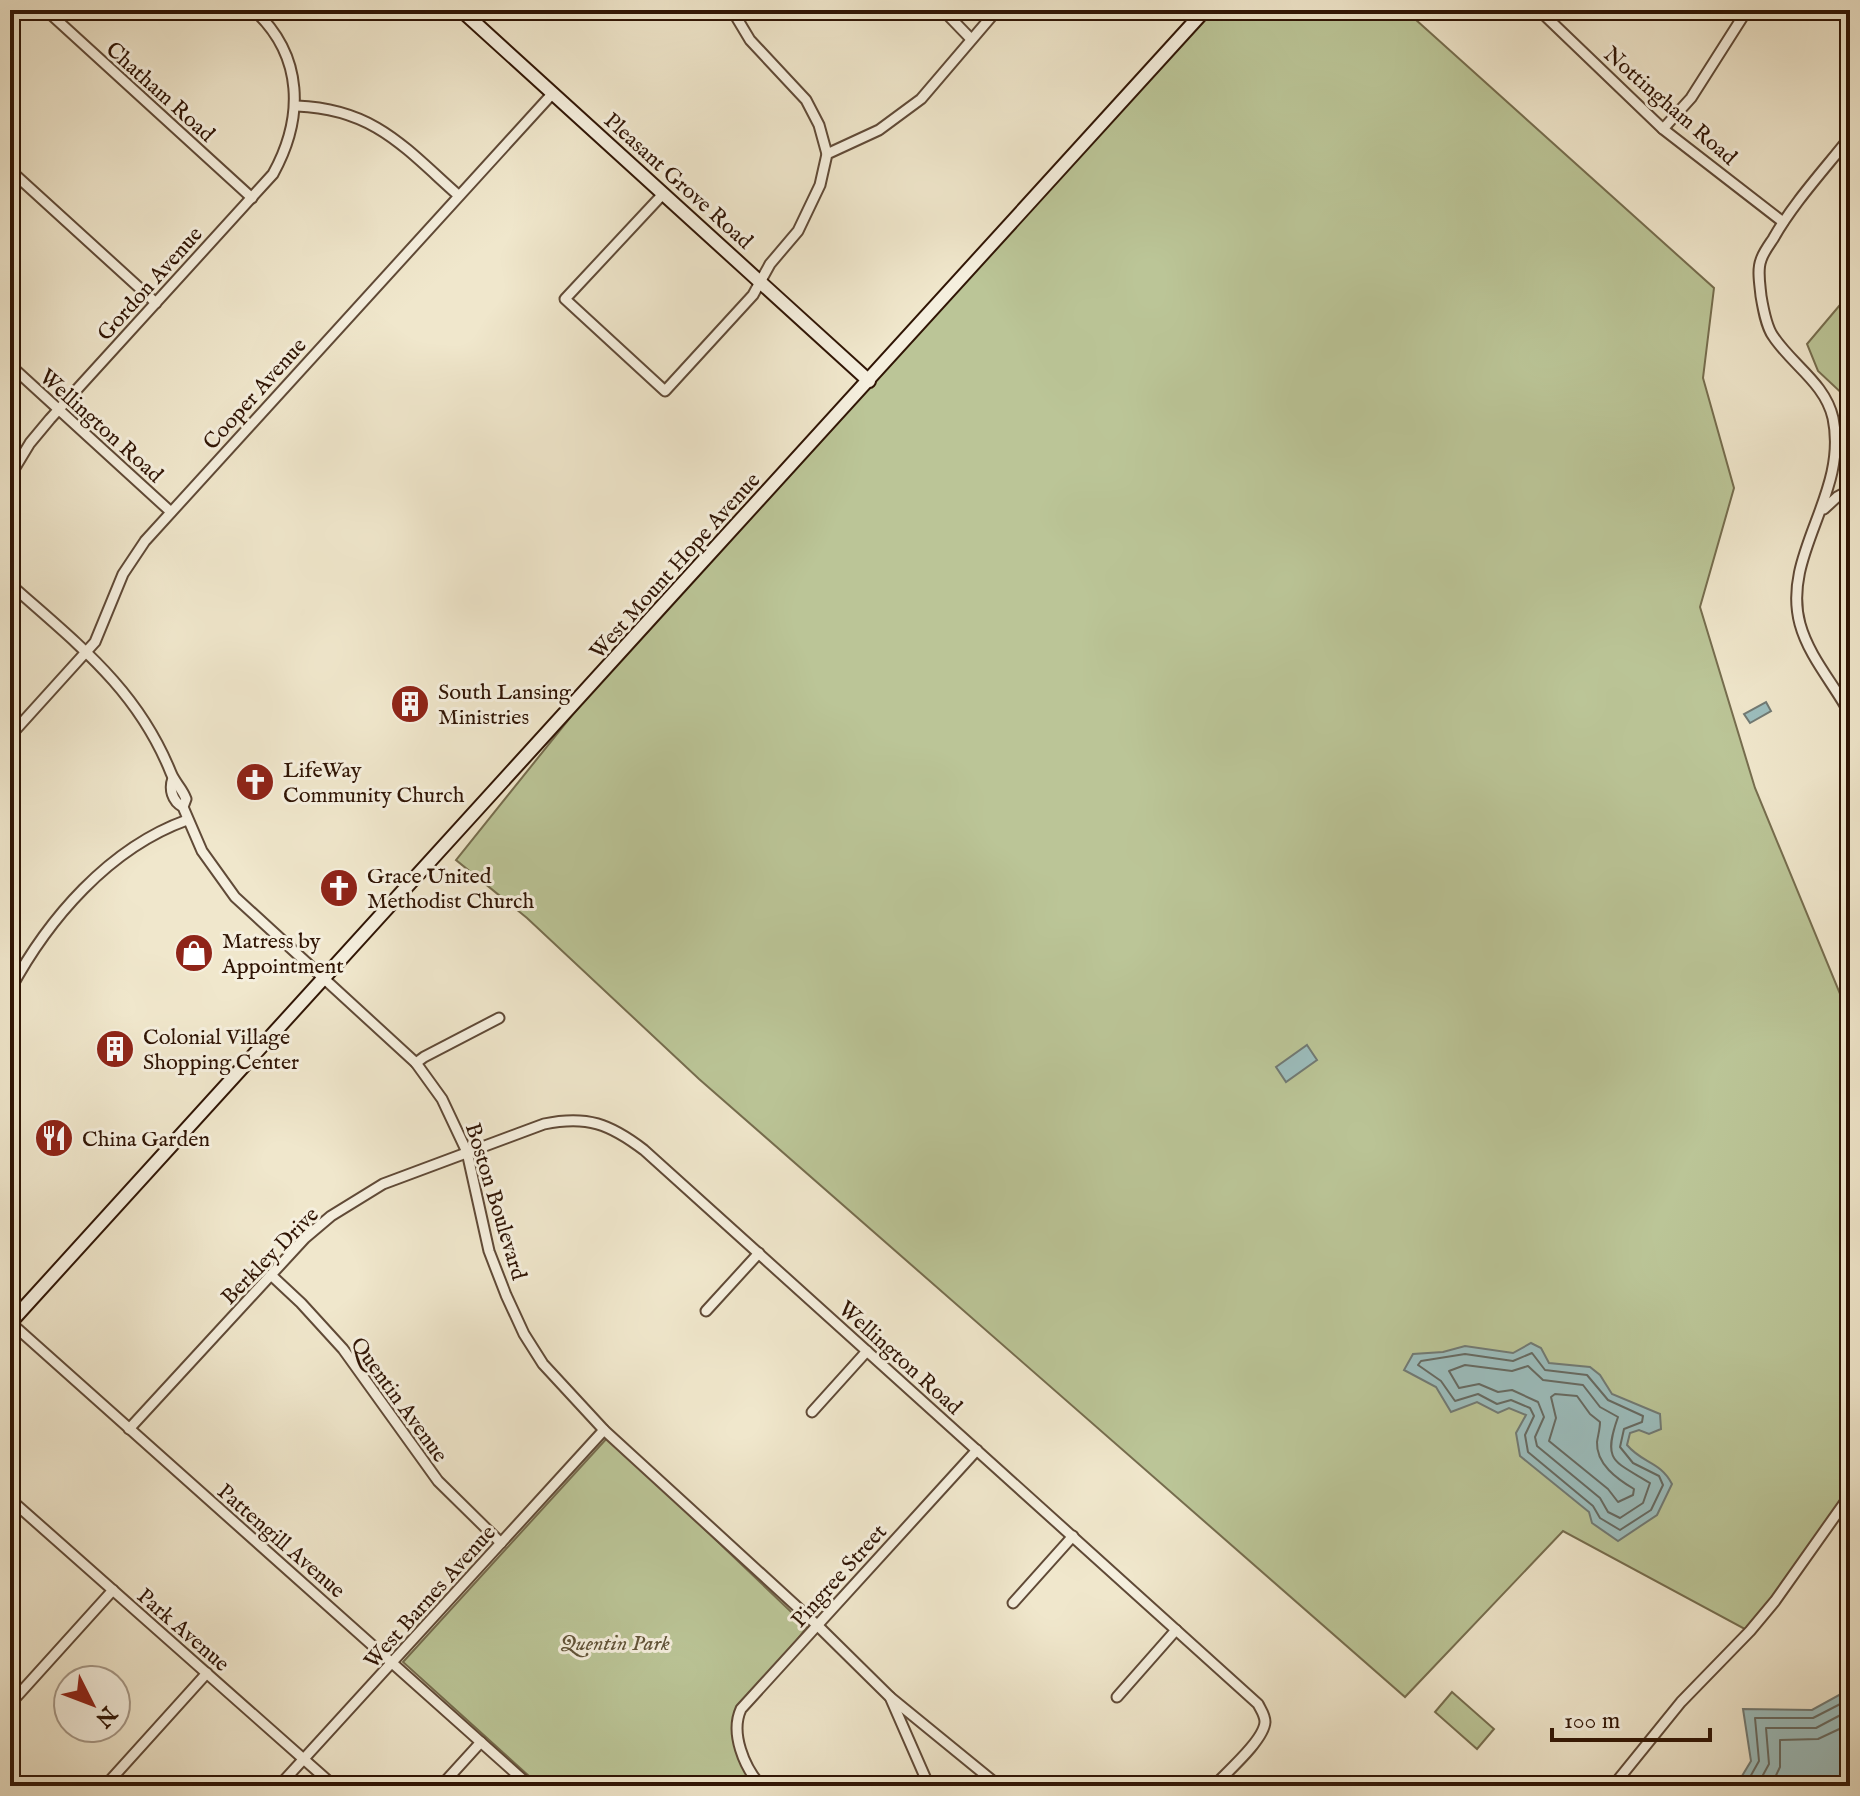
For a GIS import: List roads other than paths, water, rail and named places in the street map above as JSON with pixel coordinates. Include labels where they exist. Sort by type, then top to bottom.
[{"type":"street","name":"Chatham Road","points":[[46,10],[252,198]]},
{"type":"street","points":[[254,10],[284,52],[292,74],[297,106],[325,107],[371,123],[400,143],[458,195]]},
{"type":"street","name":"Pleasant Grove Road","points":[[461,10],[869,381]]},
{"type":"street","points":[[663,194],[565,299],[665,391],[753,295],[770,264],[798,231],[820,185],[827,154],[819,125],[806,100],[750,40],[732,10]]},
{"type":"street","points":[[943,10],[971,39]]},
{"type":"street","points":[[827,154],[879,130],[921,99],[997,10]]},
{"type":"street","name":"West Mount Hope Avenue","points":[[10,1322],[1205,10]]},
{"type":"street","name":"Nottingham Road","points":[[1539,10],[1663,129],[1783,222]]},
{"type":"street","points":[[1663,129],[1691,98],[1747,10]]},
{"type":"street","name":"Cooper Avenue","points":[[10,736],[95,642],[123,574],[145,541],[553,93]]},
{"type":"street","name":"Gordon Avenue","points":[[10,476],[30,443],[273,174],[285,153],[297,106]]},
{"type":"street","points":[[1850,137],[1783,222],[1760,260],[1762,305],[1771,334],[1821,389],[1832,414],[1836,440],[1834,466],[1803,559],[1797,606],[1805,640],[1850,714]]},
{"type":"street","points":[[10,170],[156,303]]},
{"type":"street","name":"Wellington Road","points":[[10,365],[171,512]]},
{"type":"street","points":[[1821,511],[1850,490]]},
{"type":"street","name":"Boston Boulevard","points":[[10,584],[111,676],[132,701],[154,734],[173,778],[180,784],[186,799],[183,807],[187,820],[202,851],[235,897],[416,1063],[442,1099],[467,1152],[489,1251],[524,1334],[558,1383],[604,1430],[817,1625],[890,1697],[929,1786]]},
{"type":"street","points":[[10,990],[42,936],[88,886],[141,844],[187,820]]},
{"type":"street","points":[[416,1063],[499,1018]]},
{"type":"street","name":"Wellington Road","points":[[467,1152],[544,1124],[565,1120],[595,1122],[626,1136],[644,1150],[1258,1704],[1265,1725],[1259,1737],[1214,1786]]},
{"type":"street","name":"Berkley Drive","points":[[129,1429],[305,1238],[351,1202],[383,1184],[467,1152]]},
{"type":"street","points":[[706,1311],[759,1253]]},
{"type":"street","name":"Quentin Avenue","points":[[271,1275],[343,1349],[438,1481],[501,1543]]},
{"type":"street","name":"Pattengill Avenue","points":[[10,1322],[530,1786]]},
{"type":"street","points":[[812,1412],[867,1351]]},
{"type":"street","name":"West Barnes Avenue","points":[[279,1786],[604,1430]]},
{"type":"street","name":"Pingree Street","points":[[755,1784],[736,1729],[737,1719],[749,1699],[977,1450]]},
{"type":"street","points":[[1613,1786],[1681,1702],[1775,1601],[1850,1495]]},
{"type":"street","name":"Park Avenue","points":[[10,1499],[334,1786]]},
{"type":"street","points":[[11,1515],[19,1507]]},
{"type":"street","points":[[1013,1603],[1073,1536]]},
{"type":"street","points":[[10,1704],[113,1590]]},
{"type":"street","points":[[1117,1697],[1176,1630]]},
{"type":"street","points":[[105,1786],[207,1673]]},
{"type":"street","points":[[890,1697],[999,1786]]},
{"type":"street","points":[[441,1786],[481,1742]]},
{"type":"water","points":[[1766,702],[1771,711],[1750,723],[1744,714]]},
{"type":"water","points":[[1307,1045],[1317,1060],[1286,1082],[1276,1067]]},
{"type":"water","points":[[1531,1343],[1541,1348],[1549,1363],[1590,1367],[1600,1375],[1612,1394],[1660,1414],[1661,1429],[1649,1434],[1639,1430],[1630,1433],[1627,1445],[1662,1471],[1672,1484],[1657,1515],[1618,1541],[1592,1523],[1589,1512],[1520,1456],[1516,1433],[1526,1415],[1509,1408],[1498,1413],[1477,1402],[1451,1412],[1436,1387],[1404,1370],[1413,1354],[1443,1352],[1465,1346],[1513,1353]]},
{"type":"water","points":[[1850,1689],[1850,1786],[1736,1786],[1751,1761],[1743,1709],[1812,1710]]},
{"type":"place","name":"South Lansing Ministries","points":[[410,704]]},
{"type":"place","name":"LifeWay Community Church","points":[[255,782]]},
{"type":"place","name":"Grace United Methodist Church","points":[[339,888]]},
{"type":"place","name":"Matress by Appointment","points":[[194,953]]},
{"type":"place","name":"Colonial Village Shopping Center","points":[[115,1049]]},
{"type":"place","name":"China Garden","points":[[54,1138]]},
{"type":"park label","name":"Quentin Park","points":[[615,1642]]}]
